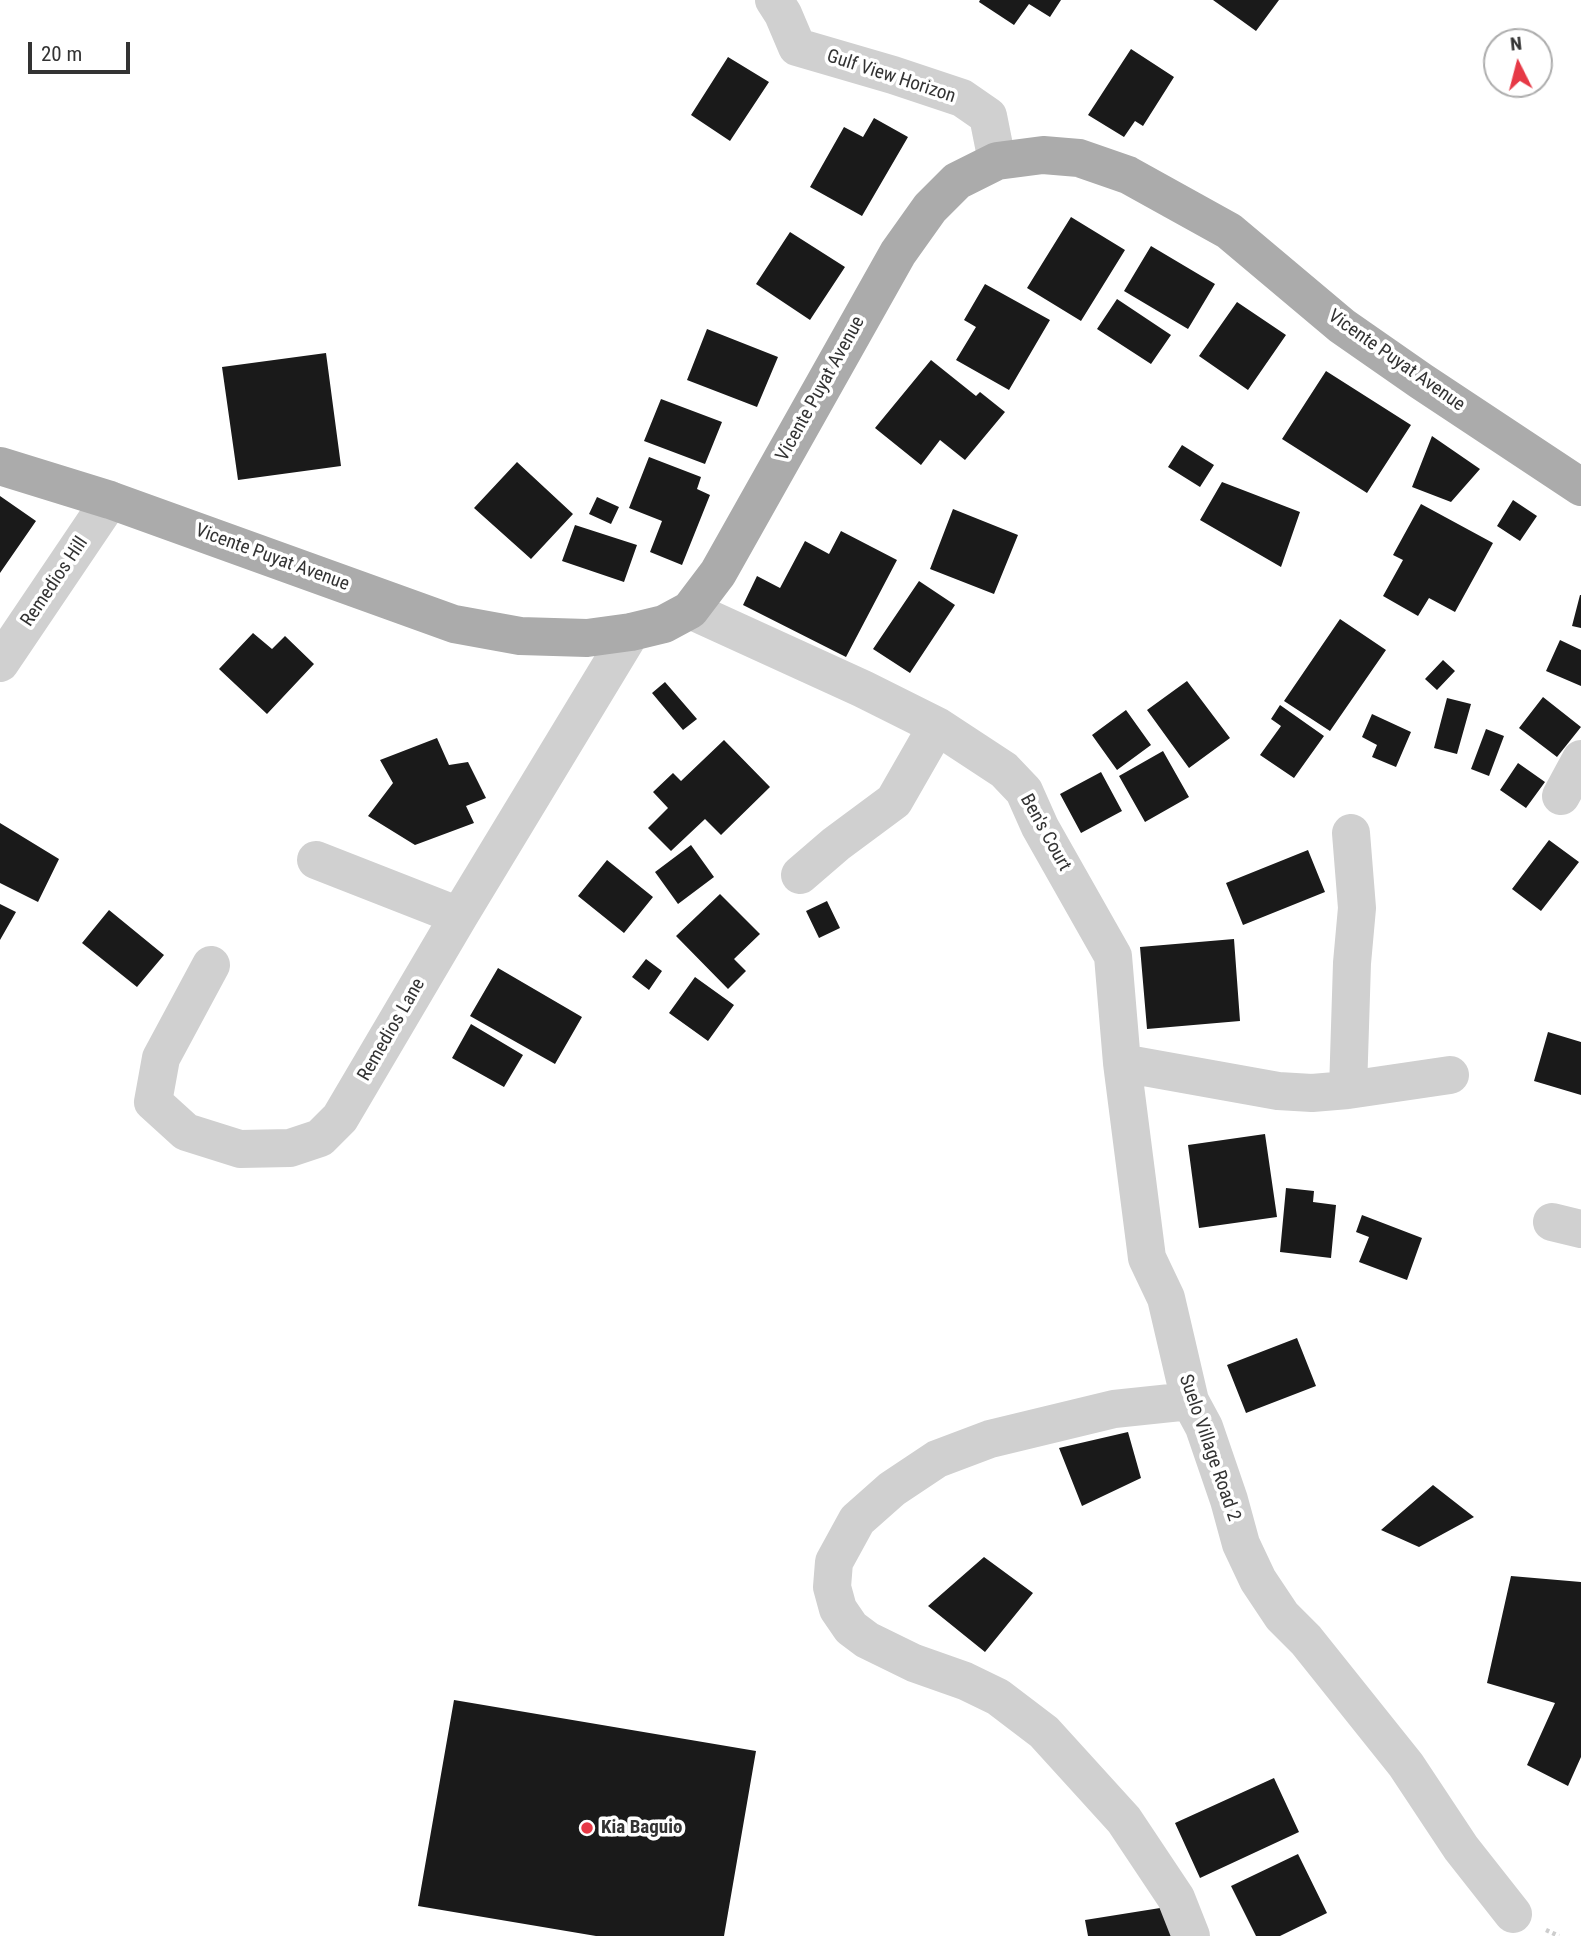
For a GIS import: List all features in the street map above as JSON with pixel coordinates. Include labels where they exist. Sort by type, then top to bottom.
[{"type":"main road","name":"Vicente Puyat Avenue","points":[[0,466],[110,500],[454,624],[520,635],[587,638],[664,624],[690,610],[718,573],[898,253],[930,208],[957,181],[997,161],[1044,155],[1079,158],[1128,175],[1229,231],[1342,326],[1581,487]]},
{"type":"street","points":[[774,0],[797,47]]},
{"type":"street","points":[[797,47],[808,0]]},
{"type":"street","name":"Gulf View Horizon","points":[[797,47],[962,98],[988,116],[997,161]]},
{"type":"street","name":"Remedios Hill","points":[[0,663],[110,500]]},
{"type":"street","name":"Ben's Court","points":[[690,610],[851,683],[937,726],[1004,770],[1024,792],[1040,827],[1113,956],[1138,1200]]},
{"type":"street","name":"Remedios Lane","points":[[211,965],[161,1058],[153,1102],[186,1132],[240,1149],[290,1148],[320,1138],[340,1118],[631,632]]},
{"type":"street","points":[[800,875],[894,801],[937,726]]},
{"type":"street","points":[[1561,796],[1581,759]]},
{"type":"street","points":[[1348,1090],[1356,908],[1351,833]]},
{"type":"street","points":[[316,860],[459,916]]},
{"type":"street","points":[[1122,1063],[1278,1091],[1312,1093],[1450,1075]]},
{"type":"street","name":"Suelo Village Road 2","points":[[1138,1200],[1147,1258],[1166,1298],[1190,1401],[1204,1427],[1241,1544],[1252,1568],[1282,1616],[1306,1640],[1406,1765],[1461,1848],[1513,1914]]},
{"type":"street","points":[[1190,1401],[1114,1409],[990,1439],[937,1459],[892,1489],[857,1520],[834,1562],[832,1587],[838,1609],[851,1628],[867,1640],[914,1663],[965,1681],[998,1697],[1044,1732],[1124,1820],[1176,1898],[1191,1936]]},
{"type":"building","points":[[1061,0],[1050,17],[1029,4],[1014,25],[979,2]]},
{"type":"building","points":[[1213,0],[1279,0],[1256,31]]},
{"type":"building","points":[[1131,49],[1174,77],[1143,126],[1135,121],[1124,137],[1088,115]]},
{"type":"building","points":[[728,57],[769,82],[730,141],[691,115]]},
{"type":"building","points":[[874,118],[908,137],[862,216],[810,187],[844,127],[863,137]]},
{"type":"building","points":[[1071,217],[1125,250],[1081,321],[1027,288]]},
{"type":"building","points":[[790,232],[845,267],[810,320],[756,284]]},
{"type":"building","points":[[1151,246],[1215,284],[1188,329],[1124,291]]},
{"type":"building","points":[[985,284],[1050,320],[1009,390],[956,360],[976,327],[964,320]]},
{"type":"building","points":[[1117,299],[1171,335],[1151,364],[1097,329]]},
{"type":"building","points":[[1237,302],[1286,335],[1248,390],[1199,356]]},
{"type":"building","points":[[707,329],[778,357],[757,407],[687,380]]},
{"type":"building","points":[[326,353],[341,466],[238,480],[222,367]]},
{"type":"building","points":[[931,360],[976,396],[980,392],[1005,412],[965,460],[940,440],[921,465],[875,428]]},
{"type":"building","points":[[1326,371],[1411,425],[1367,493],[1282,439]]},
{"type":"building","points":[[661,399],[722,422],[705,464],[644,441]]},
{"type":"building","points":[[1432,436],[1480,469],[1451,502],[1412,487]]},
{"type":"building","points":[[1182,445],[1214,465],[1200,487],[1168,467]]},
{"type":"building","points":[[649,457],[701,477],[697,489],[710,495],[682,565],[650,552],[662,521],[629,508]]},
{"type":"building","points":[[517,462],[573,514],[531,559],[474,508]]},
{"type":"building","points":[[1222,482],[1300,512],[1281,567],[1200,520]]},
{"type":"building","points":[[0,496],[36,521],[0,573]]},
{"type":"building","points":[[597,497],[619,507],[611,524],[589,514]]},
{"type":"building","points":[[1513,500],[1537,516],[1520,541],[1497,526]]},
{"type":"building","points":[[1421,504],[1493,543],[1455,612],[1429,598],[1418,616],[1383,596],[1403,560],[1393,555]]},
{"type":"building","points":[[953,509],[1018,535],[994,594],[930,569]]},
{"type":"building","points":[[575,525],[637,545],[624,582],[562,561]]},
{"type":"building","points":[[841,531],[897,560],[846,657],[743,605],[757,576],[780,588],[805,541],[829,554]]},
{"type":"building","points":[[919,581],[955,605],[910,673],[873,649]]},
{"type":"building","points":[[1581,595],[1581,628],[1572,626]]},
{"type":"building","points":[[1340,619],[1386,650],[1330,731],[1284,701]]},
{"type":"building","points":[[253,633],[272,649],[285,636],[314,664],[267,714],[219,669]]},
{"type":"building","points":[[1560,640],[1581,650],[1581,686],[1546,671]]},
{"type":"building","points":[[1443,660],[1455,671],[1437,690],[1425,679]]},
{"type":"building","points":[[1187,681],[1230,738],[1189,768],[1147,710]]},
{"type":"building","points":[[665,682],[697,719],[683,730],[652,693]]},
{"type":"building","points":[[1543,697],[1581,727],[1557,757],[1519,728]]},
{"type":"building","points":[[1447,698],[1471,704],[1457,754],[1434,748]]},
{"type":"building","points":[[1280,705],[1324,736],[1294,778],[1260,755],[1281,726],[1271,719]]},
{"type":"building","points":[[1126,710],[1151,745],[1117,770],[1092,735]]},
{"type":"building","points":[[1372,714],[1411,732],[1396,767],[1372,757],[1377,745],[1362,737]]},
{"type":"building","points":[[1486,729],[1504,736],[1489,776],[1471,769]]},
{"type":"building","points":[[437,738],[449,765],[468,762],[486,798],[466,806],[474,823],[415,845],[368,816],[393,783],[380,760]]},
{"type":"building","points":[[724,740],[770,787],[721,835],[705,819],[671,851],[648,828],[668,808],[653,792],[673,773],[681,781]]},
{"type":"building","points":[[1163,751],[1189,797],[1145,822],[1119,776]]},
{"type":"building","points":[[1518,763],[1545,782],[1526,808],[1500,790]]},
{"type":"building","points":[[1101,772],[1122,811],[1081,833],[1060,794]]},
{"type":"building","points":[[0,823],[59,859],[38,902],[0,883]]},
{"type":"building","points":[[1549,840],[1579,862],[1541,911],[1512,889]]},
{"type":"building","points":[[691,845],[714,877],[678,904],[655,872]]},
{"type":"building","points":[[1308,850],[1325,892],[1243,925],[1226,883]]},
{"type":"building","points":[[607,860],[653,897],[624,933],[578,896]]},
{"type":"building","points":[[720,894],[760,934],[734,959],[746,971],[728,989],[676,936]]},
{"type":"building","points":[[827,901],[840,928],[819,938],[806,911]]},
{"type":"building","points":[[0,904],[16,912],[0,940]]},
{"type":"building","points":[[109,910],[164,955],[137,987],[82,943]]},
{"type":"building","points":[[1234,939],[1240,1021],[1147,1029],[1140,947]]},
{"type":"building","points":[[646,959],[662,971],[649,990],[632,977]]},
{"type":"building","points":[[498,968],[582,1017],[555,1064],[470,1016]]},
{"type":"building","points":[[695,977],[734,1005],[708,1041],[669,1013]]},
{"type":"building","points":[[471,1024],[523,1055],[504,1087],[452,1058]]},
{"type":"building","points":[[1548,1032],[1581,1042],[1581,1095],[1534,1081]]},
{"type":"building","points":[[1265,1134],[1277,1217],[1199,1228],[1188,1145]]},
{"type":"building","points":[[1286,1188],[1314,1191],[1313,1202],[1336,1205],[1331,1258],[1280,1252]]},
{"type":"building","points":[[1362,1215],[1422,1238],[1407,1280],[1359,1262],[1369,1237],[1356,1232]]},
{"type":"building","points":[[1297,1338],[1316,1386],[1246,1413],[1227,1365]]},
{"type":"building","points":[[1128,1432],[1141,1478],[1082,1506],[1059,1448]]},
{"type":"building","points":[[1433,1485],[1474,1517],[1419,1547],[1381,1530]]},
{"type":"building","points":[[984,1557],[1033,1593],[985,1652],[928,1606]]},
{"type":"building","points":[[1511,1576],[1581,1582],[1581,1757],[1568,1786],[1527,1765],[1555,1703],[1487,1683]]},
{"type":"building","name":"Kia Baguio","points":[[454,1700],[756,1751],[724,1936],[596,1936],[418,1906]]},
{"type":"building","points":[[1274,1778],[1299,1832],[1200,1878],[1175,1823]]},
{"type":"building","points":[[1298,1854],[1327,1913],[1280,1936],[1256,1936],[1231,1886]]},
{"type":"building","points":[[1179,1905],[1184,1936],[1088,1936],[1085,1920]]},
{"type":"place","name":"Kia Baguio","points":[[587,1828]]}]
